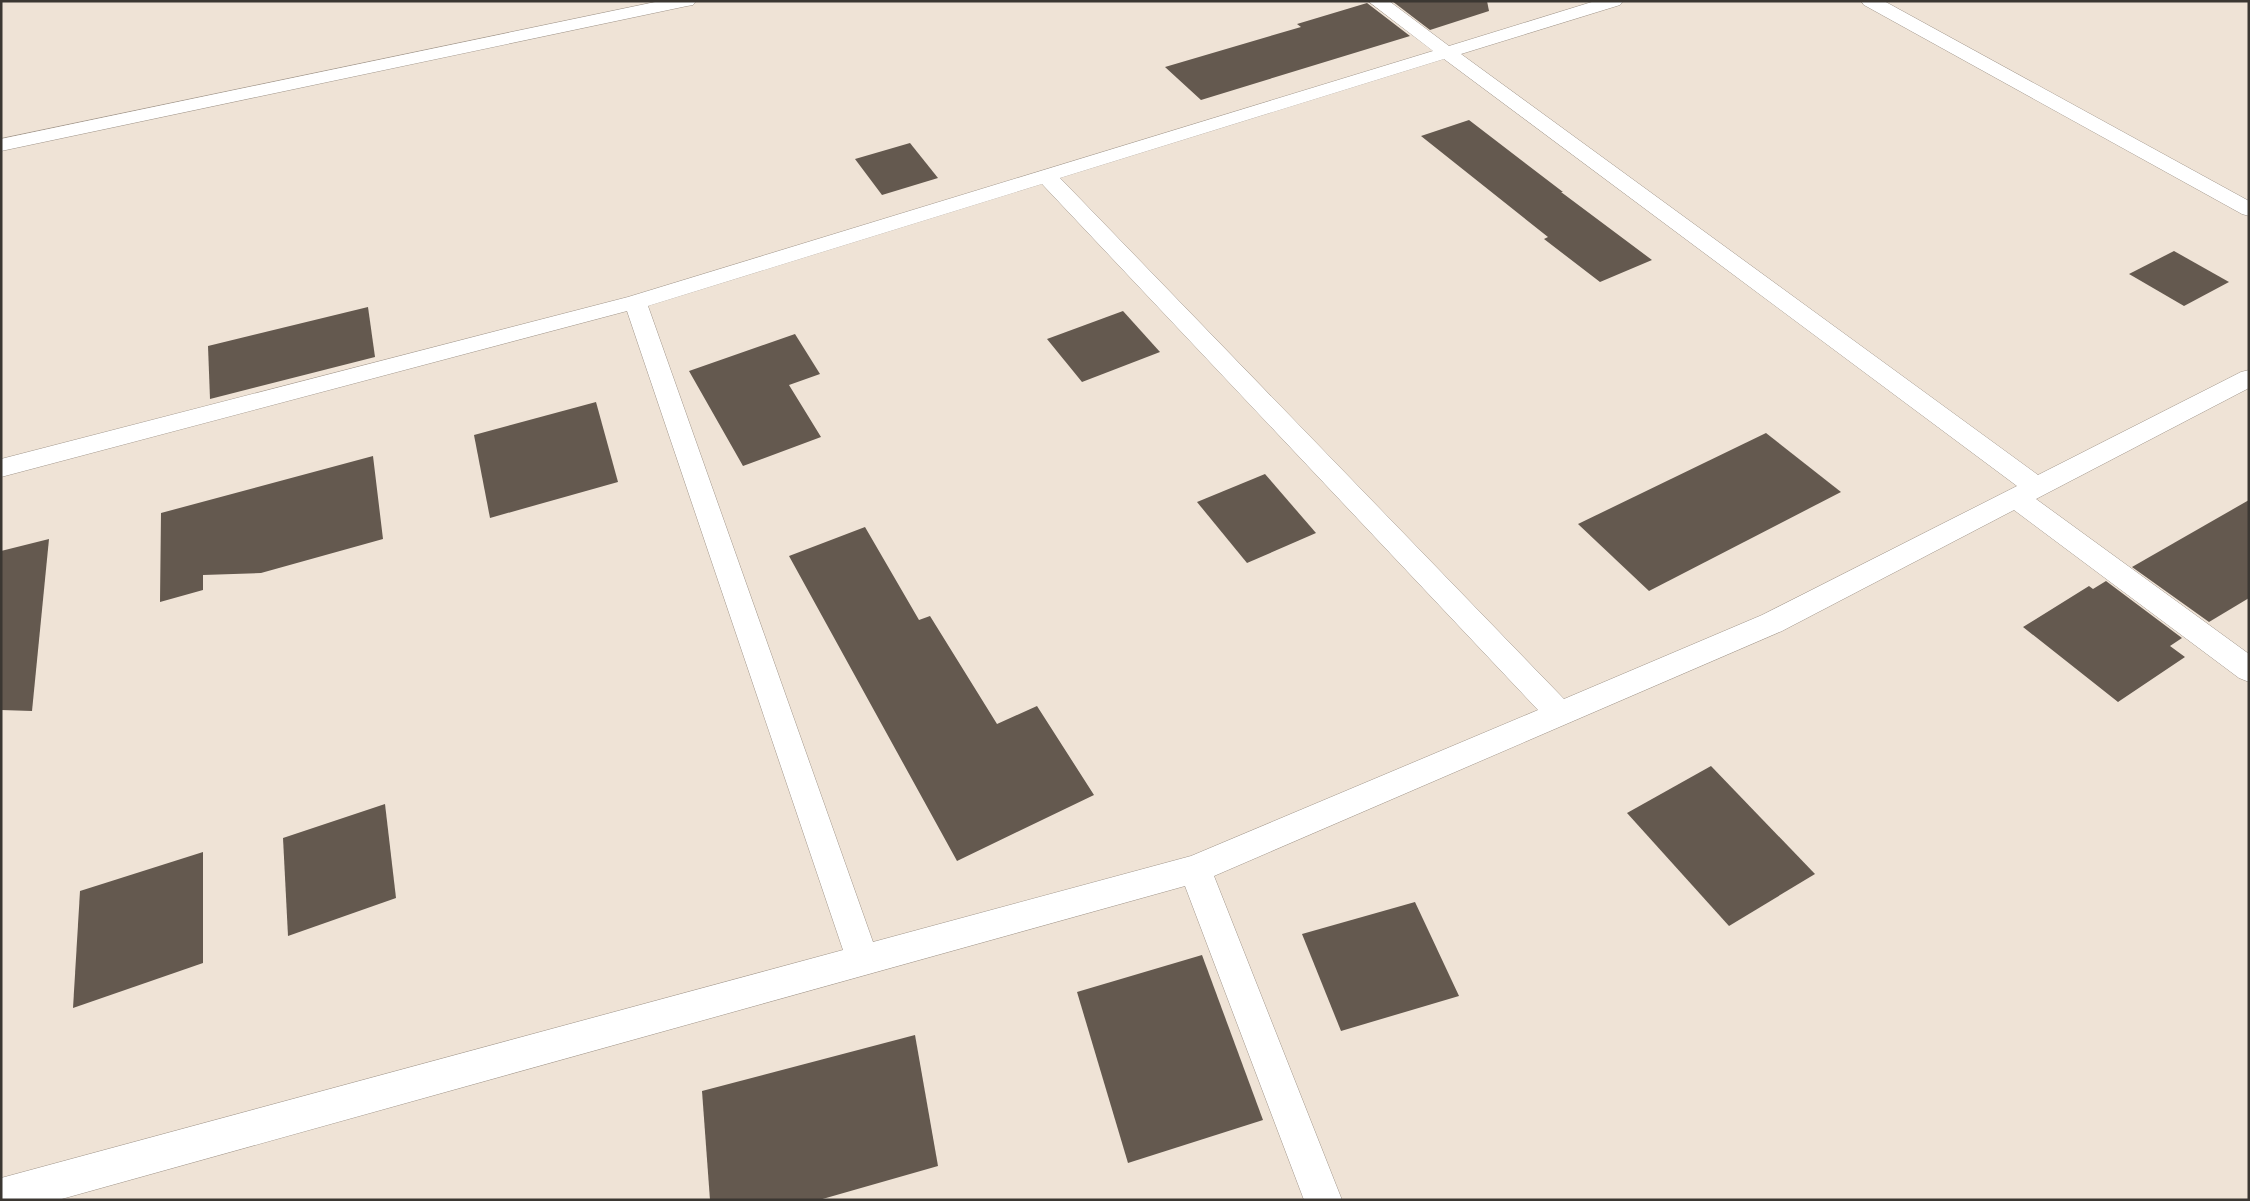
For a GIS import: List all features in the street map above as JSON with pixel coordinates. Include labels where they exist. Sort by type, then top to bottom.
[{"type":"street","points":[[1,145],[687,1]]},
{"type":"street","points":[[1377,1],[2026,493],[2249,670]]},
{"type":"street","points":[[1,468],[635,302],[1614,1]]},
{"type":"street","points":[[1870,1],[2249,210]]},
{"type":"street","points":[[1046,176],[1559,713]]},
{"type":"street","points":[[635,302],[863,960]]},
{"type":"street","points":[[1,1197],[1195,869],[1772,623],[2249,378]]},
{"type":"street","points":[[1195,869],[1324,1200]]},
{"type":"building","points":[[1392,1],[1487,1],[1489,11],[1430,30]]},
{"type":"building","points":[[1367,3],[1410,36],[1201,100],[1165,67],[1301,27],[1297,24]]},
{"type":"building","points":[[1469,120],[1652,260],[1600,282],[1544,239],[1548,237],[1421,136]]},
{"type":"building","points":[[910,143],[938,178],[882,195],[855,159]]},
{"type":"building","points":[[2174,251],[2229,282],[2184,306],[2129,274]]},
{"type":"building","points":[[368,307],[375,357],[210,399],[208,346]]},
{"type":"building","points":[[1123,311],[1160,352],[1082,382],[1047,339]]},
{"type":"building","points":[[795,334],[820,374],[789,385],[821,437],[743,466],[689,371]]},
{"type":"building","points":[[596,402],[618,482],[490,518],[474,435]]},
{"type":"building","points":[[1766,433],[1841,492],[1649,591],[1578,524]]},
{"type":"building","points":[[373,456],[383,539],[261,573],[203,575],[203,590],[160,602],[161,513]]},
{"type":"building","points":[[1265,474],[1316,533],[1247,563],[1197,502]]},
{"type":"building","points":[[2249,500],[2249,598],[2209,622],[2132,567]]},
{"type":"building","points":[[865,527],[919,620],[930,616],[997,724],[1037,706],[1094,795],[957,861],[789,556]]},
{"type":"building","points":[[49,539],[32,711],[1,710],[1,551]]},
{"type":"building","points":[[2106,581],[2182,638],[2170,646],[2185,657],[2118,702],[2023,627],[2089,586],[2093,589]]},
{"type":"building","points":[[1711,766],[1815,874],[1729,926],[1627,813]]},
{"type":"building","points":[[385,804],[396,898],[288,936],[283,838]]},
{"type":"building","points":[[203,852],[203,963],[73,1008],[80,891]]},
{"type":"building","points":[[1415,902],[1459,996],[1341,1031],[1302,934]]},
{"type":"building","points":[[1202,955],[1263,1120],[1128,1163],[1077,992]]},
{"type":"building","points":[[915,1035],[938,1166],[819,1200],[710,1200],[702,1091]]}]
